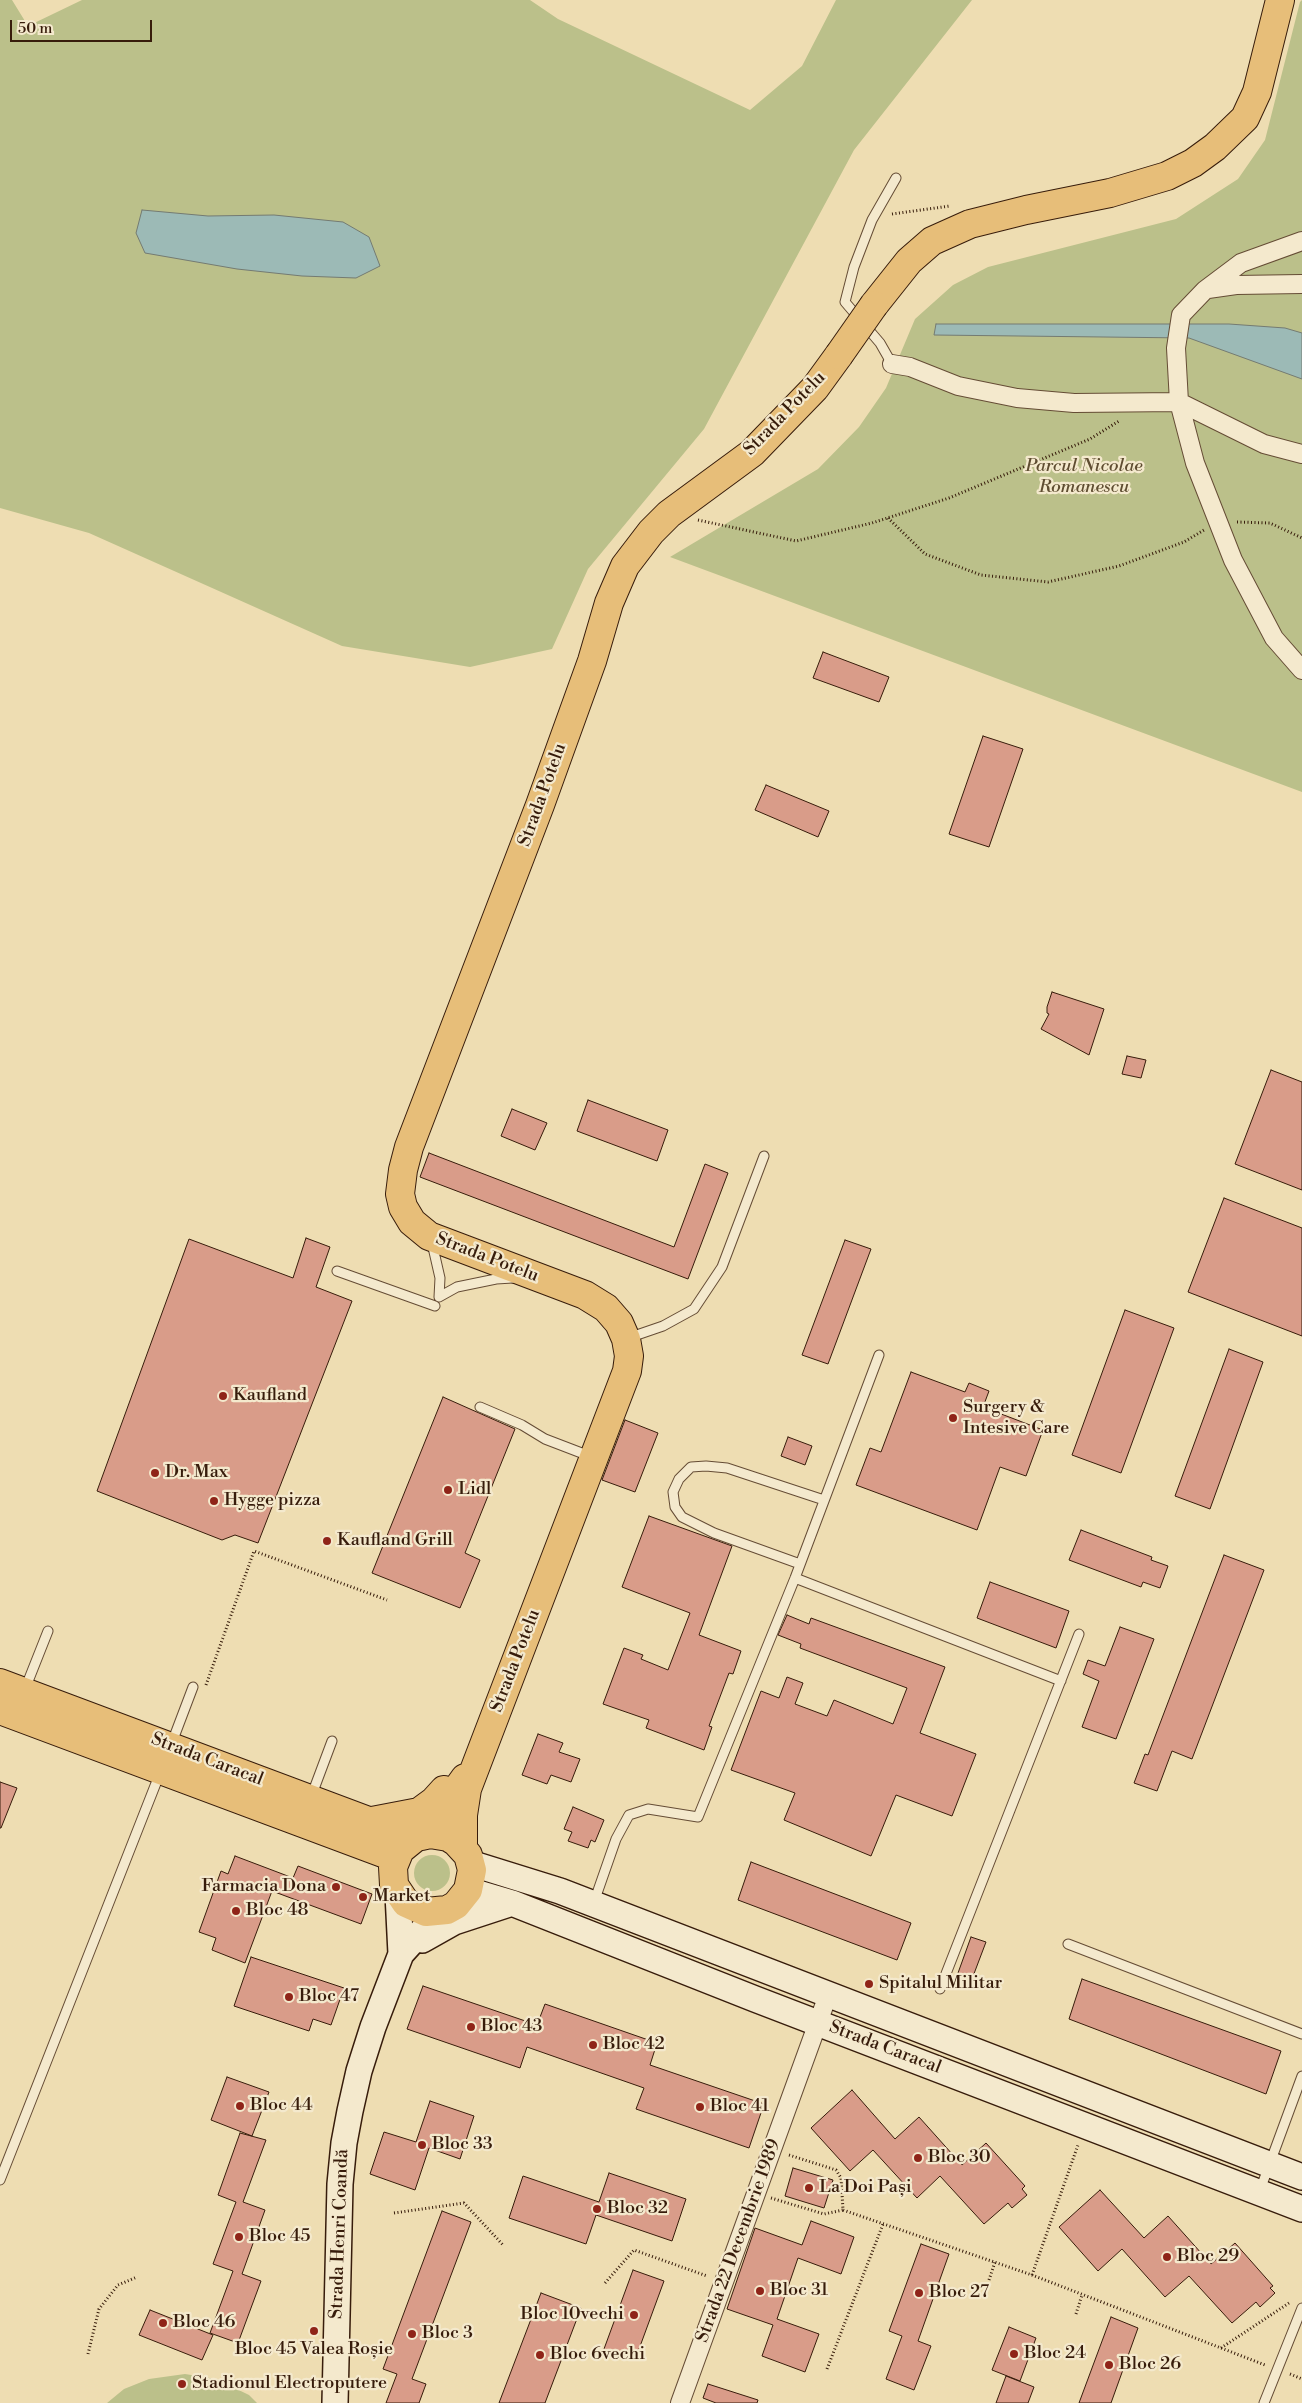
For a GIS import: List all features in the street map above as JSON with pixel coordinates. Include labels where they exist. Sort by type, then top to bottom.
[{"type":"main road","name":"Strada Potelu","points":[[467,1867],[462,1815],[467,1789],[627,1371],[629,1356],[620,1322],[606,1308],[585,1295],[429,1236],[412,1222],[403,1207],[400,1194],[409,1147],[540,805],[592,661],[609,604],[625,566],[651,532],[669,514],[759,446],[815,388],[874,305],[910,261],[932,242],[970,224],[1026,210],[1110,194],[1167,176],[1193,163],[1215,147],[1245,118],[1257,92],[1280,0]]},
{"type":"main road","name":"Strada Caracal","points":[[12,1687],[166,1758],[410,1844]]},
{"type":"main road","name":"Strada Caracal","points":[[0,1710],[310,1799],[370,1822],[410,1844]]},
{"type":"main road","name":"Strada Potelu","points":[[410,1844],[442,1813],[479,1756]]},
{"type":"main road","points":[[370,1822],[407,1816],[426,1808],[479,1756]]},
{"type":"main road","points":[[430,1834],[448,1837],[467,1867],[456,1905],[438,1912],[415,1909],[398,1894],[393,1876],[410,1844],[430,1834]]},
{"type":"main road","name":"Strada Caracal","points":[[467,1867],[528,1881],[593,1904],[1302,2177]]},
{"type":"main road","name":"Strada Caracal","points":[[467,1867],[512,1903],[1302,2209]]},
{"type":"main road","name":"Strada Henri Coandă","points":[[398,1894],[401,1954]]},
{"type":"main road","points":[[401,1954],[443,1927],[512,1903]]},
{"type":"main road","name":"Strada Henri Coandă","points":[[335,2403],[336,2269],[344,2143],[359,2071],[401,1954],[438,1912]]},
{"type":"street","points":[[1302,241],[1241,263],[1205,290],[1181,315],[1176,348],[1178,402],[1195,463],[1233,560],[1274,638],[1302,670]]},
{"type":"street","points":[[1205,290],[1236,285],[1302,284]]},
{"type":"street","points":[[892,364],[910,367],[958,386],[1018,398],[1074,403],[1178,402],[1264,444],[1302,454]]},
{"type":"street","name":"Strada 22 Decembrie 1989","points":[[680,2403],[828,1995]]},
{"type":"lane","points":[[892,364],[880,343],[846,302],[854,267],[872,220],[896,178]]},
{"type":"lane","points":[[626,1339],[664,1326],[694,1309],[722,1267],[764,1156]]},
{"type":"lane","points":[[429,1236],[440,1278],[439,1297],[457,1287],[496,1279],[546,1280]]},
{"type":"lane","points":[[337,1271],[434,1306]]},
{"type":"lane","points":[[593,1904],[616,1840],[629,1815],[648,1809],[675,1815],[698,1817],[795,1578],[879,1355]]},
{"type":"lane","points":[[480,1408],[522,1425],[545,1439],[593,1458]]},
{"type":"lane","points":[[800,1564],[682,1518],[675,1507],[673,1492],[678,1479],[691,1466],[720,1468],[824,1500]]},
{"type":"lane","points":[[795,1578],[1061,1681]]},
{"type":"lane","points":[[12,1687],[48,1632]]},
{"type":"lane","points":[[940,1989],[1080,1634]]},
{"type":"lane","points":[[0,2180],[2,2170],[193,1688]]},
{"type":"lane","points":[[310,1799],[332,1741]]},
{"type":"lane","points":[[1068,1944],[1302,2034]]},
{"type":"lane","points":[[1259,2192],[1302,2076]]},
{"type":"lane","points":[[1264,2403],[1302,2308]]},
{"type":"path","points":[[692,519],[796,541],[888,518],[949,498],[1090,438],[1150,402]]},
{"type":"path","points":[[888,518],[925,554],[981,575],[1048,582],[1119,566],[1184,542],[1218,521],[1270,523],[1302,538]]},
{"type":"path","points":[[204,1692],[254,1551],[387,1600]]},
{"type":"path","points":[[1032,2275],[1085,2125]]},
{"type":"path","points":[[772,2150],[836,2170],[841,2178],[843,2210]]},
{"type":"path","points":[[756,2194],[824,2214],[843,2210],[1032,2275],[1302,2379]]},
{"type":"path","points":[[394,2212],[464,2203],[504,2246]]},
{"type":"path","points":[[827,2369],[882,2224]]},
{"type":"path","points":[[606,2283],[634,2250],[724,2282]]},
{"type":"path","points":[[989,2280],[995,2262]]},
{"type":"path","points":[[88,2354],[99,2309],[118,2285],[136,2276]]},
{"type":"path","points":[[1076,2314],[1082,2294]]},
{"type":"path","points":[[1221,2348],[1294,2300]]},
{"type":"green space","points":[[0,0],[12,0],[28,26],[82,0],[530,0],[558,19],[750,110],[802,66],[836,0],[972,0],[854,150],[704,429],[588,569],[552,649],[470,667],[342,646],[89,533],[0,508]]},
{"type":"green space","name":"Parcul Nicolae Romanescu","points":[[1302,0],[1302,792],[670,557],[818,469],[859,427],[886,388],[915,319],[953,285],[988,267],[1176,219],[1238,179],[1265,140]]},
{"type":"green space","points":[[432,1855],[444,1861],[450,1873],[444,1885],[432,1891],[420,1885],[414,1873],[420,1861]]},
{"type":"green space","name":"Stadionul Electroputere","points":[[185,2374],[216,2379],[249,2395],[257,2403],[107,2403],[124,2389],[149,2379]]},
{"type":"water","points":[[142,210],[208,216],[274,215],[343,222],[369,237],[380,266],[356,278],[302,276],[237,269],[145,253],[136,233]]},
{"type":"water","points":[[936,324],[1229,324],[1285,328],[1302,333],[1302,379],[1189,338],[934,335]]},
{"type":"building","points":[[823,652],[889,677],[879,702],[813,678]]},
{"type":"building","points":[[983,736],[1023,749],[989,847],[949,834]]},
{"type":"building","points":[[766,785],[829,811],[818,837],[755,810]]},
{"type":"building","points":[[1052,992],[1104,1009],[1089,1055],[1041,1029],[1049,1014],[1047,1013],[1047,1007]]},
{"type":"building","points":[[1127,1056],[1146,1060],[1141,1078],[1122,1074]]},
{"type":"building","points":[[1271,1070],[1302,1082],[1302,1190],[1235,1164]]},
{"type":"building","points":[[588,1100],[668,1130],[657,1161],[577,1131]]},
{"type":"building","points":[[512,1109],[547,1123],[535,1150],[501,1136]]},
{"type":"building","points":[[429,1153],[674,1247],[705,1164],[728,1173],[688,1279],[420,1177]]},
{"type":"building","points":[[1224,1198],[1302,1228],[1302,1336],[1188,1292]]},
{"type":"building","name":"Kaufland","points":[[306,1238],[330,1247],[316,1287],[352,1301],[258,1543],[235,1535],[222,1540],[97,1491],[189,1239],[293,1278]]},
{"type":"building","points":[[845,1240],[871,1249],[828,1364],[802,1355]]},
{"type":"building","points":[[1125,1310],[1174,1328],[1121,1473],[1072,1455]]},
{"type":"building","points":[[1229,1349],[1263,1362],[1210,1509],[1175,1496]]},
{"type":"building","points":[[911,1372],[965,1392],[969,1383],[989,1391],[983,1407],[1043,1430],[1026,1476],[1000,1467],[977,1530],[856,1485],[870,1448],[881,1452]]},
{"type":"building","name":"Lidl","points":[[443,1397],[515,1429],[465,1553],[480,1560],[460,1608],[372,1573]]},
{"type":"building","points":[[625,1420],[658,1433],[635,1492],[602,1480]]},
{"type":"building","points":[[788,1437],[812,1446],[805,1465],[781,1456]]},
{"type":"building","points":[[649,1516],[732,1546],[699,1635],[741,1651],[733,1674],[729,1673],[709,1726],[712,1727],[704,1750],[646,1728],[649,1720],[603,1704],[624,1648],[643,1655],[641,1659],[668,1670],[690,1613],[622,1587]]},
{"type":"building","points":[[1081,1530],[1152,1557],[1151,1560],[1168,1566],[1160,1588],[1143,1582],[1141,1587],[1069,1560]]},
{"type":"building","points":[[1224,1555],[1264,1570],[1192,1759],[1172,1751],[1157,1791],[1134,1783],[1145,1754],[1148,1755]]},
{"type":"building","points":[[990,1582],[1069,1611],[1056,1648],[977,1618]]},
{"type":"building","points":[[787,1615],[809,1624],[811,1618],[945,1667],[920,1733],[976,1754],[952,1816],[896,1795],[871,1856],[784,1820],[795,1793],[731,1770],[761,1691],[779,1698],[787,1677],[803,1683],[795,1704],[827,1716],[834,1700],[893,1724],[907,1688],[800,1648],[801,1644],[778,1635]]},
{"type":"building","points":[[1120,1627],[1154,1639],[1116,1739],[1082,1727],[1099,1681],[1083,1674],[1088,1660],[1105,1666]]},
{"type":"building","points":[[538,1734],[563,1743],[559,1752],[580,1759],[571,1782],[551,1775],[547,1784],[522,1775]]},
{"type":"building","points":[[0,1782],[17,1788],[1,1828],[0,1828]]},
{"type":"building","points":[[573,1807],[604,1820],[595,1842],[591,1840],[588,1848],[568,1841],[572,1832],[564,1829]]},
{"type":"building","points":[[235,1856],[293,1878],[298,1866],[372,1894],[361,1924],[272,1891],[245,1963],[212,1950],[216,1938],[199,1932],[221,1871],[228,1874]]},
{"type":"building","points":[[751,1862],[911,1923],[897,1960],[738,1900]]},
{"type":"building","points":[[971,1937],[986,1942],[972,1979],[958,1973]]},
{"type":"building","name":"Bloc 47","points":[[251,1957],[344,1988],[331,2025],[313,2019],[309,2031],[234,2006]]},
{"type":"building","points":[[1082,1979],[1281,2051],[1266,2094],[1069,2019]]},
{"type":"building","points":[[423,1986],[537,2025],[545,2004],[657,2043],[650,2065],[764,2104],[749,2148],[636,2109],[644,2088],[527,2047],[520,2068],[407,2029]]},
{"type":"building","name":"Bloc 44","points":[[227,2077],[269,2092],[252,2136],[211,2120]]},
{"type":"building","name":"Bloc 30","points":[[852,2090],[895,2139],[919,2117],[962,2165],[986,2143],[1025,2186],[1022,2189],[1027,2195],[1012,2208],[1008,2203],[984,2224],[940,2176],[917,2198],[873,2150],[850,2171],[811,2128]]},
{"type":"building","name":"Bloc 33","points":[[430,2101],[474,2116],[460,2159],[429,2148],[415,2190],[370,2174],[384,2132],[416,2142]]},
{"type":"building","name":"Bloc 45","points":[[240,2133],[266,2140],[243,2202],[265,2210],[242,2274],[261,2281],[238,2343],[210,2333],[233,2271],[213,2264],[236,2202],[218,2195]]},
{"type":"building","name":"La Doi Pași","points":[[793,2168],[833,2180],[824,2208],[785,2196]]},
{"type":"building","name":"Bloc 32","points":[[609,2173],[686,2199],[672,2241],[596,2215],[586,2244],[509,2218],[523,2176],[599,2202]]},
{"type":"building","name":"Bloc 29","points":[[1100,2190],[1144,2238],[1168,2216],[1211,2264],[1235,2243],[1273,2286],[1270,2288],[1275,2293],[1260,2307],[1256,2302],[1232,2323],[1189,2276],[1165,2297],[1122,2249],[1098,2271],[1059,2227]]},
{"type":"building","name":"Bloc 3","points":[[442,2211],[471,2222],[412,2379],[426,2384],[419,2403],[386,2403],[397,2374],[383,2369]]},
{"type":"building","name":"Bloc 31","points":[[811,2221],[854,2237],[841,2274],[798,2258],[777,2319],[819,2334],[805,2372],[762,2356],[773,2325],[727,2309],[755,2228],[802,2245]]},
{"type":"building","name":"Bloc 27","points":[[921,2244],[949,2254],[918,2341],[931,2346],[914,2390],[886,2379],[902,2336],[889,2331]]},
{"type":"building","name":"Bloc 10vechi","points":[[633,2270],[664,2281],[635,2360],[604,2349]]},
{"type":"building","name":"Bloc 6vechi","points":[[541,2293],[581,2308],[545,2403],[499,2403]]},
{"type":"building","name":"Bloc 46","points":[[150,2310],[213,2335],[202,2360],[139,2335]]},
{"type":"building","name":"Bloc 26","points":[[1111,2317],[1138,2328],[1111,2403],[1079,2403]]},
{"type":"building","name":"Bloc 24","points":[[1009,2327],[1036,2338],[1020,2381],[992,2370]]},
{"type":"building","points":[[1006,2376],[1034,2387],[1028,2403],[996,2403]]},
{"type":"building","points":[[708,2384],[758,2400],[757,2403],[716,2403],[703,2398]]},
{"type":"place","name":"Kaufland","points":[[223,1396]]},
{"type":"place","name":"Surgery & Intesive Care","points":[[953,1418]]},
{"type":"place","name":"Dr. Max","points":[[155,1473]]},
{"type":"place","name":"Lidl","points":[[448,1490]]},
{"type":"place","name":"Hygge pizza","points":[[214,1501]]},
{"type":"place","name":"Kaufland Grill","points":[[327,1541]]},
{"type":"place","name":"Farmacia Dona","points":[[336,1887]]},
{"type":"place","name":"Market","points":[[363,1897]]},
{"type":"place","name":"Bloc 48","points":[[236,1911]]},
{"type":"place","name":"Spitalul Militar","points":[[869,1984]]},
{"type":"place","name":"Bloc 47","points":[[289,1997]]},
{"type":"place","name":"Bloc 43","points":[[471,2027]]},
{"type":"place","name":"Bloc 42","points":[[593,2045]]},
{"type":"place","name":"Bloc 44","points":[[240,2106]]},
{"type":"place","name":"Bloc 41","points":[[700,2107]]},
{"type":"place","name":"Bloc 33","points":[[422,2145]]},
{"type":"place","name":"Bloc 30","points":[[918,2158]]},
{"type":"place","name":"La Doi Pași","points":[[809,2188]]},
{"type":"place","name":"Bloc 32","points":[[597,2209]]},
{"type":"place","name":"Bloc 45","points":[[239,2237]]},
{"type":"place","name":"Bloc 29","points":[[1167,2257]]},
{"type":"place","name":"Bloc 31","points":[[760,2291]]},
{"type":"place","name":"Bloc 27","points":[[919,2293]]},
{"type":"place","name":"Bloc 10vechi","points":[[634,2315]]},
{"type":"place","name":"Bloc 46","points":[[163,2323]]},
{"type":"place","name":"Bloc 45 Valea Roșie","points":[[314,2331]]},
{"type":"place","name":"Bloc 3","points":[[412,2334]]},
{"type":"place","name":"Bloc 24","points":[[1014,2354]]},
{"type":"place","name":"Bloc 6vechi","points":[[540,2355]]},
{"type":"place","name":"Bloc 26","points":[[1109,2365]]},
{"type":"place","name":"Stadionul Electroputere","points":[[182,2384]]}]
